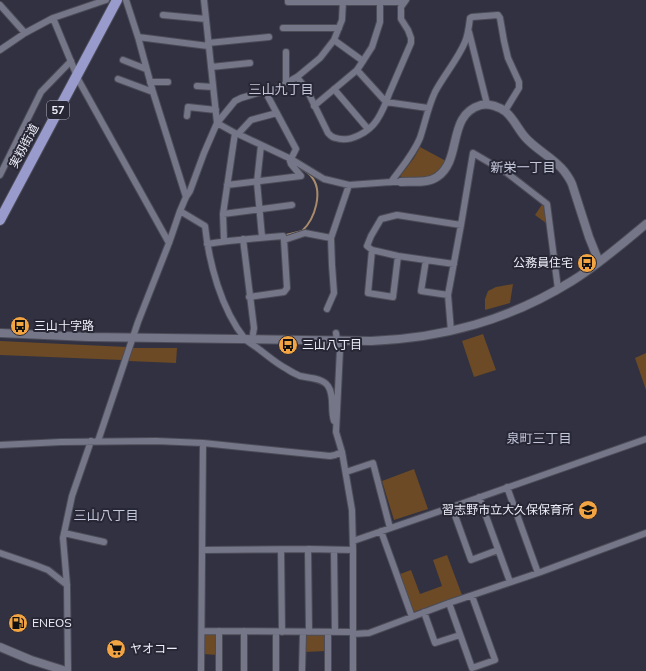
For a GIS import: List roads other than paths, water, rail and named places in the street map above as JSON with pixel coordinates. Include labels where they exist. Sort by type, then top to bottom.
[{"type":"main road","name":"実籾街道","points":[[0,220],[77,75],[112,1]]},
{"type":"street","points":[[126,0],[186,197]]},
{"type":"street","points":[[204,0],[217,123]]},
{"type":"street","points":[[288,0],[288,2],[398,2],[406,0]]},
{"type":"street","points":[[297,77],[307,90],[328,133],[333,138],[346,139],[356,137],[368,130],[377,120],[386,102],[411,43],[408,30],[401,19],[400,14],[401,7],[406,0]]},
{"type":"street","points":[[0,50],[53,18],[112,1]]},
{"type":"street","points":[[98,441],[149,291],[180,211],[190,191],[217,123],[235,101],[286,84],[320,58],[334,40],[339,28],[342,20],[343,1]]},
{"type":"street","points":[[314,106],[357,70],[372,47],[380,22],[380,2]]},
{"type":"street","points":[[0,5],[25,34]]},
{"type":"street","points":[[163,15],[206,19]]},
{"type":"street","points":[[391,182],[411,156],[420,138],[428,108],[438,86],[465,41],[470,18],[472,17],[498,15],[500,18],[508,58],[519,82],[519,88],[505,111]]},
{"type":"street","points":[[53,18],[77,75],[169,242]]},
{"type":"street","points":[[284,28],[339,28]]},
{"type":"street","points":[[468,30],[487,104]]},
{"type":"street","points":[[138,37],[208,44],[268,37]]},
{"type":"street","points":[[334,40],[363,61]]},
{"type":"street","points":[[286,52],[286,84]]},
{"type":"street","points":[[123,60],[146,69]]},
{"type":"street","points":[[0,175],[41,92],[71,61]]},
{"type":"street","points":[[211,67],[250,63]]},
{"type":"street","points":[[357,70],[386,102],[428,108]]},
{"type":"street","points":[[118,79],[153,92]]},
{"type":"street","points":[[150,82],[168,82]]},
{"type":"street","points":[[197,86],[213,87]]},
{"type":"street","points":[[334,89],[368,130]]},
{"type":"street","points":[[228,185],[301,176],[290,161],[296,149],[265,91]]},
{"type":"street","points":[[217,123],[236,134],[261,144],[291,159],[324,179],[349,185],[428,181],[438,176],[450,161],[460,124],[466,113],[474,107],[487,104],[505,111],[525,137],[564,170],[572,184],[599,262]]},
{"type":"street","points":[[187,116],[188,107],[216,110]]},
{"type":"street","points":[[224,241],[223,214],[236,134],[251,120],[276,113]]},
{"type":"street","points":[[261,144],[256,182],[262,237]]},
{"type":"street","points":[[451,331],[448,295],[472,153],[507,173],[547,204],[558,289]]},
{"type":"street","points":[[327,309],[334,293],[331,238],[349,185]]},
{"type":"street","points":[[223,214],[292,205]]},
{"type":"street","points":[[180,211],[205,226],[207,244],[215,278],[224,305],[232,321],[246,340],[286,369],[300,376],[322,381],[328,385],[332,398],[332,416],[336,425]]},
{"type":"street","points":[[454,264],[398,256],[372,250],[367,246],[381,219],[396,215],[461,225]]},
{"type":"street","points":[[0,333],[89,337],[246,340],[336,336],[389,340],[435,334],[451,331],[502,316],[522,308],[572,281],[599,262],[646,224]]},
{"type":"street","points":[[284,240],[305,234],[331,238]]},
{"type":"street","points":[[207,244],[224,241],[283,236],[287,288],[284,292],[249,297]]},
{"type":"street","points":[[243,239],[254,328],[253,334]]},
{"type":"street","points":[[372,250],[368,293],[393,297],[398,256]]},
{"type":"street","points":[[426,260],[421,291],[448,295]]},
{"type":"street","points":[[336,336],[340,349],[336,432],[342,452],[352,510],[353,671]]},
{"type":"street","points":[[353,540],[646,439]]},
{"type":"street","points":[[0,445],[91,441],[156,441],[203,443],[330,456],[342,452]]},
{"type":"street","points":[[0,647],[31,660],[67,671],[67,585],[63,538],[72,496],[91,441]]},
{"type":"street","points":[[201,671],[203,443]]},
{"type":"street","points":[[346,472],[372,463],[390,528]]},
{"type":"street","points":[[507,487],[538,573]]},
{"type":"street","points":[[479,497],[510,582]]},
{"type":"street","points":[[452,507],[471,560],[498,550]]},
{"type":"street","points":[[381,531],[412,617]]},
{"type":"street","points":[[64,533],[104,542]]},
{"type":"street","points":[[202,631],[369,633],[646,533]]},
{"type":"street","points":[[302,671],[306,632],[308,549]]},
{"type":"street","points":[[203,550],[353,550]]},
{"type":"street","points":[[276,671],[279,632],[280,550]]},
{"type":"street","points":[[334,550],[335,632]]},
{"type":"street","points":[[0,553],[48,570],[67,585]]},
{"type":"street","points":[[449,603],[472,668],[495,660],[472,596]]},
{"type":"street","points":[[424,612],[435,643],[460,635]]},
{"type":"street","points":[[219,631],[219,671]]},
{"type":"street","points":[[244,631],[244,671]]},
{"type":"street","points":[[328,632],[328,671]]},
{"type":"waterway","points":[[286,235],[302,231],[311,219],[316,205],[317,189],[315,182],[311,176],[295,165]]},
{"type":"place","name":"公務員住宅","points":[[587,263]]},
{"type":"place","name":"三山十字路","points":[[20,326]]},
{"type":"place","name":"三山八丁目","points":[[288,345]]},
{"type":"place","name":"習志野市立大久保保育所","points":[[588,510]]},
{"type":"place","name":"ENEOS","points":[[18,623]]},
{"type":"place","name":"ヤオコー","points":[[116,649]]},
{"type":"district","name":"三山九丁目","points":[[281,89]]},
{"type":"district","name":"新栄一丁目","points":[[523,167]]},
{"type":"district","name":"泉町三丁目","points":[[539,438]]},
{"type":"district","name":"三山八丁目","points":[[106,515]]}]
